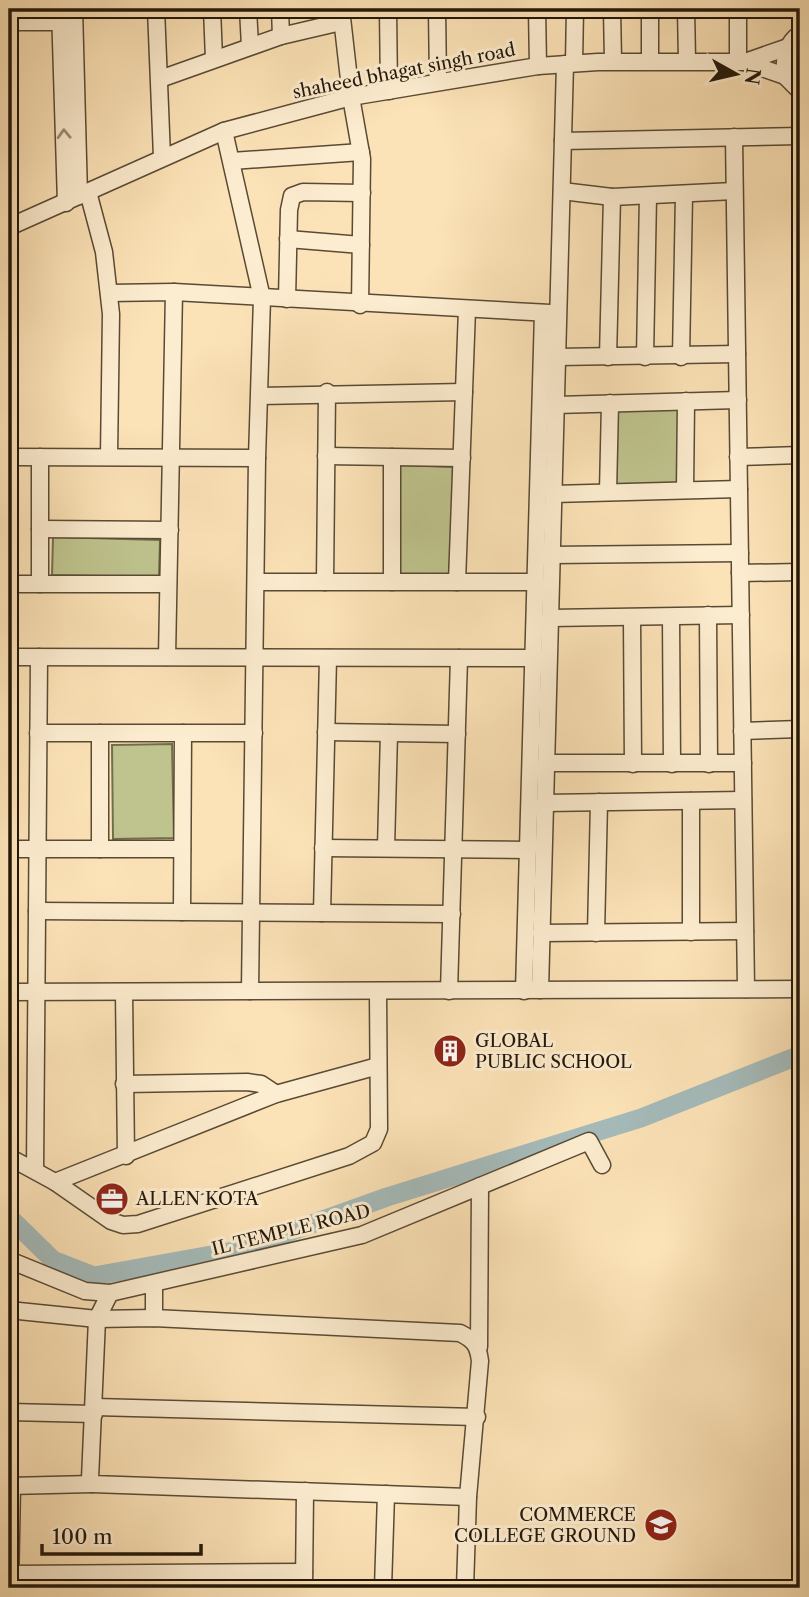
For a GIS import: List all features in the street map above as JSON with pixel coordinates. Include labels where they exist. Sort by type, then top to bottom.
[{"type":"street","points":[[74,9],[78,197]]},
{"type":"street","points":[[156,9],[162,157]]},
{"type":"street","points":[[212,9],[214,59]]},
{"type":"street","points":[[248,9],[250,46]]},
{"type":"street","points":[[280,9],[281,36]]},
{"type":"street","points":[[388,9],[389,91]]},
{"type":"street","points":[[437,9],[438,82]]},
{"type":"street","points":[[537,9],[538,66]]},
{"type":"street","points":[[532,991],[541,933],[546,763],[535,582],[550,314],[575,9]]},
{"type":"street","points":[[612,9],[613,61]]},
{"type":"street","points":[[650,9],[650,61]]},
{"type":"street","points":[[686,9],[687,60]]},
{"type":"street","points":[[737,9],[742,62]]},
{"type":"street","points":[[159,79],[341,15],[361,152],[360,305]]},
{"type":"street","points":[[9,22],[60,16],[78,197],[104,252],[109,293],[109,456]]},
{"type":"street","points":[[742,62],[788,47],[800,34]]},
{"type":"street","points":[[785,76],[788,47]]},
{"type":"street","name":"shaheed bhagat singh road","points":[[9,227],[224,131],[351,97],[538,66],[613,61],[742,62]]},
{"type":"street","points":[[742,62],[785,76],[800,91]]},
{"type":"street","points":[[224,131],[262,298],[257,458],[250,991]]},
{"type":"street","points":[[563,141],[800,136]]},
{"type":"street","points":[[734,137],[746,989]]},
{"type":"street","points":[[232,161],[361,152]]},
{"type":"street","points":[[562,191],[612,197],[734,191]]},
{"type":"street","points":[[287,299],[290,202],[296,193],[362,192]]},
{"type":"street","points":[[681,357],[684,195]]},
{"type":"street","points":[[645,357],[648,196]]},
{"type":"street","points":[[608,357],[612,197]]},
{"type":"street","points":[[288,239],[361,245]]},
{"type":"street","points":[[109,293],[174,292],[360,305],[550,314]]},
{"type":"street","points":[[167,657],[174,292]]},
{"type":"street","points":[[457,582],[467,309]]},
{"type":"street","points":[[532,991],[528,850],[541,658],[550,618],[557,357],[550,314]]},
{"type":"street","points":[[557,357],[737,354]]},
{"type":"street","points":[[260,396],[327,392],[464,392]]},
{"type":"street","points":[[325,582],[327,392]]},
{"type":"street","points":[[555,404],[737,400]]},
{"type":"street","points":[[685,490],[686,401]]},
{"type":"street","points":[[608,492],[610,403]]},
{"type":"street","points":[[738,457],[800,455]]},
{"type":"street","points":[[326,456],[462,458]]},
{"type":"street","points":[[9,457],[257,458]]},
{"type":"street","points":[[40,457],[40,584]]},
{"type":"street","points":[[392,457],[392,582]]},
{"type":"street","points":[[553,494],[739,489]]},
{"type":"street","points":[[40,529],[170,530]]},
{"type":"street","points":[[551,555],[740,553]]},
{"type":"street","points":[[740,573],[800,572]]},
{"type":"street","points":[[257,582],[535,582]]},
{"type":"street","points":[[9,584],[169,584]]},
{"type":"street","points":[[708,615],[709,764]]},
{"type":"street","points":[[550,618],[741,615]]},
{"type":"street","points":[[671,617],[672,764]]},
{"type":"street","points":[[632,618],[633,764]]},
{"type":"street","points":[[9,657],[541,658]]},
{"type":"street","points":[[35,1170],[39,657]]},
{"type":"street","points":[[321,913],[328,658]]},
{"type":"street","points":[[449,991],[459,658]]},
{"type":"street","points":[[742,731],[800,729]]},
{"type":"street","points":[[326,732],[457,734]]},
{"type":"street","points":[[38,733],[254,733]]},
{"type":"street","points":[[100,733],[100,849]]},
{"type":"street","points":[[182,912],[183,733]]},
{"type":"street","points":[[386,849],[388,733]]},
{"type":"street","points":[[546,763],[743,763]]},
{"type":"street","points":[[545,803],[743,800]]},
{"type":"street","points":[[691,801],[691,932]]},
{"type":"street","points":[[596,933],[599,802]]},
{"type":"street","points":[[323,848],[528,850]]},
{"type":"street","points":[[9,849],[182,849]]},
{"type":"street","points":[[37,911],[452,914]]},
{"type":"street","points":[[541,933],[745,931]]},
{"type":"street","points":[[9,992],[800,989]]},
{"type":"street","points":[[124,992],[126,1156]]},
{"type":"street","points":[[9,1157],[55,1182],[111,1221],[123,1225],[138,1224],[349,1156],[373,1143],[379,1129],[378,992]]},
{"type":"street","points":[[55,1182],[126,1156],[276,1094],[379,1066]]},
{"type":"street","points":[[124,1084],[247,1082],[261,1084],[276,1094]]},
{"type":"street","name":"IL TEMPLE ROAD","points":[[9,1260],[71,1287],[95,1293],[110,1293],[362,1235],[589,1141],[602,1165]]},
{"type":"street","points":[[466,1588],[468,1497],[477,1417],[480,1186]]},
{"type":"street","points":[[154,1284],[154,1318]]},
{"type":"street","points":[[71,1287],[91,1319],[95,1410],[90,1479],[92,1485]]},
{"type":"street","points":[[91,1319],[110,1293]]},
{"type":"street","points":[[9,1310],[91,1319],[154,1318],[460,1333],[479,1347]]},
{"type":"street","points":[[9,1412],[95,1410],[477,1417]]},
{"type":"street","points":[[305,1491],[304,1580],[10,1581],[10,1486],[92,1485],[305,1491],[468,1497]]},
{"type":"street","points":[[383,1588],[386,1494]]},
{"type":"green space","points":[[680,408],[681,486],[614,487],[613,409]]},
{"type":"green space","points":[[398,465],[455,467],[449,576],[399,575]]},
{"type":"green space","points":[[53,537],[160,540],[159,577],[52,575]]},
{"type":"green space","points":[[172,744],[174,838],[113,839],[112,745]]},
{"type":"waterway","points":[[9,1217],[53,1260],[94,1276],[239,1250],[387,1197],[641,1118],[800,1055]]},
{"type":"place","name":"GLOBAL PUBLIC SCHOOL","points":[[450,1051]]},
{"type":"place","name":"ALLEN KOTA","points":[[112,1199]]},
{"type":"place","name":"COMMERCE COLLEGE GROUND","points":[[661,1525]]}]
